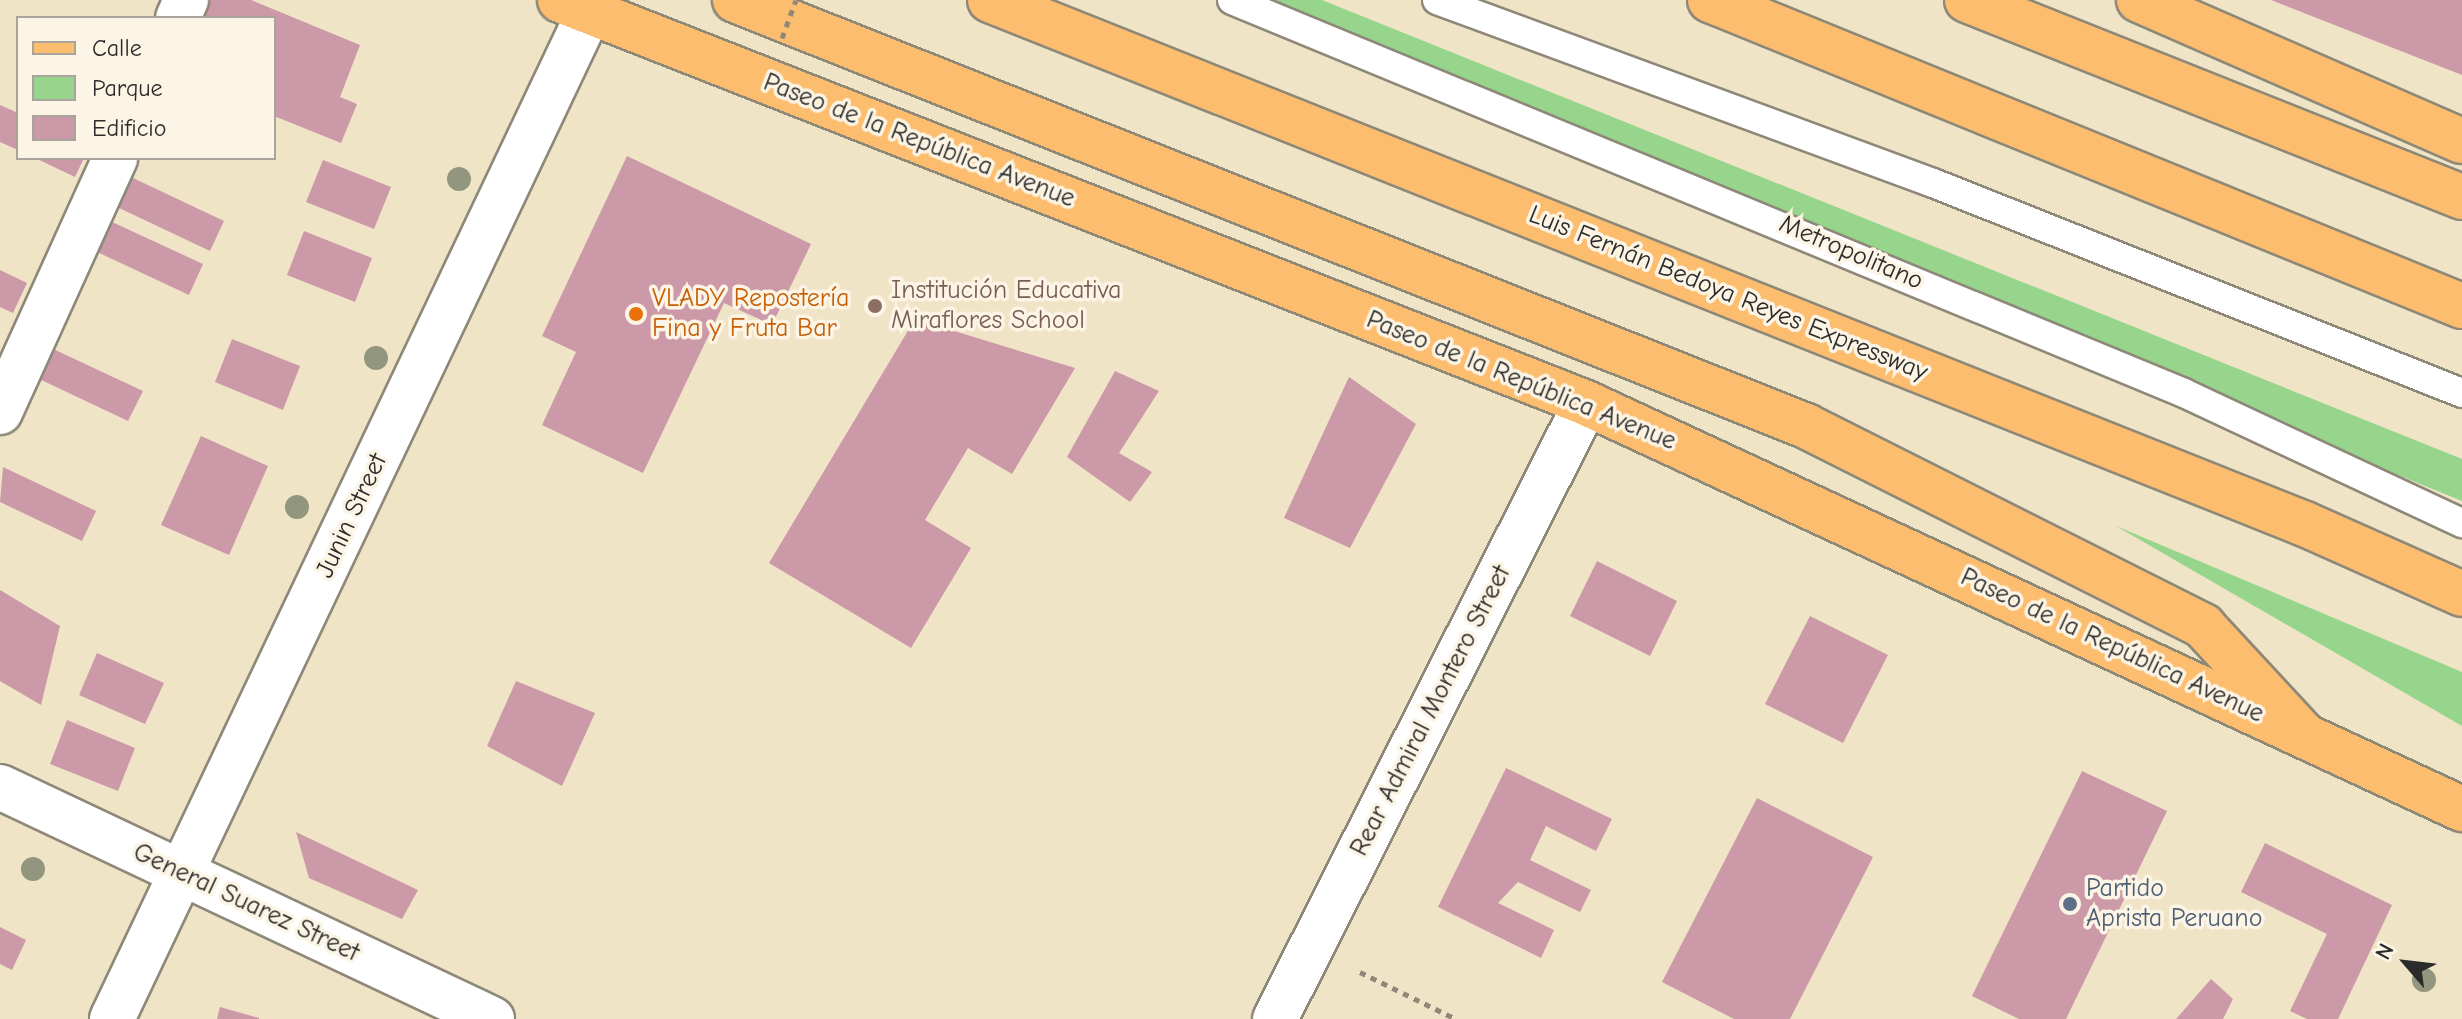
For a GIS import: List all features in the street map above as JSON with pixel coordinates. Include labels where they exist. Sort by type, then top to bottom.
[{"type":"main road","points":[[735,0],[1806,426],[2203,626],[2304,735]]},
{"type":"main road","name":"Luis Fernán Bedoya Reyes Expressway","points":[[990,0],[2290,518],[2462,594]]},
{"type":"main road","points":[[1710,0],[2462,306]]},
{"type":"main road","points":[[1967,0],[2462,197]]},
{"type":"main road","points":[[2139,0],[2462,141]]},
{"type":"main road","name":"Paseo de la República Avenue","points":[[581,4],[1586,403],[2462,809]]},
{"type":"street","name":"Junin Street","points":[[112,1019],[184,873],[581,4]]},
{"type":"street","points":[[0,412],[114,160]]},
{"type":"street","name":"Rear Admiral Montero Street","points":[[1275,1019],[1586,403]]},
{"type":"street","name":"General Suarez Street","points":[[0,787],[492,1019]]},
{"type":"lane","name":"Metropolitano","points":[[1232,0],[2184,393],[2462,523]]},
{"type":"lane","points":[[1437,0],[1933,183],[2462,393]]},
{"type":"path","points":[[782,38],[796,0]]},
{"type":"path","points":[[1311,948],[1456,1019]]},
{"type":"green space","points":[[1228,0],[1322,0],[2462,459],[2462,501]]},
{"type":"green space","points":[[2116,526],[2462,672],[2462,726]]},
{"type":"building","points":[[189,0],[251,0],[360,45],[340,97],[357,104],[341,143],[276,117],[276,16],[183,16]]},
{"type":"building","points":[[2271,0],[2462,0],[2462,75]]},
{"type":"building","points":[[0,105],[16,112],[16,149],[0,142]]},
{"type":"building","name":"VLADY Repostería Fina y Fruta Bar","points":[[627,156],[811,244],[772,325],[724,303],[643,473],[542,425],[576,352],[542,336]]},
{"type":"building","points":[[39,160],[83,160],[75,177]]},
{"type":"building","points":[[323,160],[391,187],[374,229],[306,202]]},
{"type":"building","points":[[131,177],[224,221],[210,251],[117,207]]},
{"type":"building","points":[[110,221],[203,264],[189,295],[95,251]]},
{"type":"building","points":[[304,231],[372,258],[355,302],[287,275]]},
{"type":"building","points":[[0,270],[27,283],[13,313],[0,307]]},
{"type":"building","points":[[915,319],[1075,368],[1012,474],[968,448],[925,520],[971,548],[911,648],[769,563]]},
{"type":"building","points":[[232,339],[300,366],[283,410],[215,382]]},
{"type":"building","points":[[49,347],[143,391],[128,421],[35,377]]},
{"type":"building","points":[[1115,371],[1159,391],[1119,453],[1152,472],[1130,502],[1067,457]]},
{"type":"building","points":[[1349,377],[1416,424],[1350,548],[1284,518]]},
{"type":"building","points":[[201,436],[268,466],[229,555],[161,525]]},
{"type":"building","points":[[3,467],[96,511],[82,541],[0,502]]},
{"type":"building","points":[[1597,561],[1677,601],[1650,656],[1570,616]]},
{"type":"building","points":[[0,590],[60,626],[41,705],[0,681]]},
{"type":"building","points":[[1810,616],[1888,655],[1843,743],[1765,704]]},
{"type":"building","points":[[97,653],[164,683],[145,724],[79,695]]},
{"type":"building","points":[[516,681],[595,713],[562,786],[487,746]]},
{"type":"building","points":[[67,720],[135,748],[118,791],[50,764]]},
{"type":"building","points":[[1506,768],[1612,819],[1596,851],[1546,826],[1530,860],[1591,890],[1580,912],[1518,882],[1498,903],[1554,930],[1541,958],[1438,907]]},
{"type":"building","name":"Partido Aprista Peruano","points":[[2082,771],[2167,811],[2066,1019],[2019,1019],[1972,996]]},
{"type":"building","points":[[1757,798],[1873,857],[1790,1019],[1734,1019],[1662,982]]},
{"type":"building","points":[[296,832],[418,890],[402,919],[309,878]]},
{"type":"building","points":[[2265,843],[2392,905],[2338,1019],[2307,1019],[2290,1011],[2327,934],[2241,892]]},
{"type":"building","points":[[0,927],[26,940],[12,970],[0,964]]},
{"type":"building","points":[[2211,979],[2233,999],[2223,1019],[2176,1019]]},
{"type":"building","points":[[220,1007],[259,1018],[259,1019],[217,1019]]},
{"type":"place","name":"Institución Educativa Miraflores School","points":[[875,306]]},
{"type":"place","name":"VLADY Repostería Fina y Fruta Bar","points":[[636,314]]},
{"type":"place","name":"Partido Aprista Peruano","points":[[2070,904]]}]
